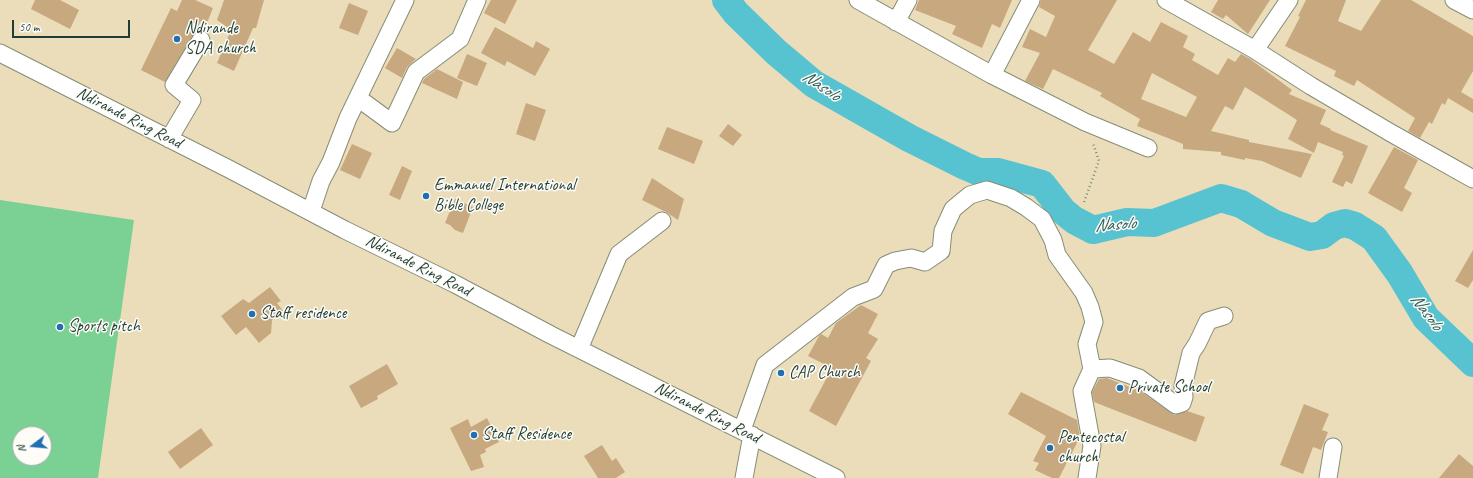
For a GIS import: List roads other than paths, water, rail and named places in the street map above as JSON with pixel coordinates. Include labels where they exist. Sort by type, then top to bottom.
[{"type":"street","points":[[311,211],[321,181],[331,162],[348,118],[405,0]]},
{"type":"street","points":[[358,98],[392,123],[416,72],[460,39],[477,0]]},
{"type":"street","points":[[858,0],[992,75],[1084,122],[1148,148]]},
{"type":"street","points":[[896,22],[908,0]]},
{"type":"street","points":[[992,75],[1030,0]]},
{"type":"street","points":[[1166,0],[1255,50],[1311,86],[1473,179]]},
{"type":"street","points":[[1255,50],[1289,0]]},
{"type":"street","points":[[1454,0],[1473,10]]},
{"type":"street","points":[[169,139],[192,100],[174,85],[200,40]]},
{"type":"street","name":"Ndirande Ring Road","points":[[0,53],[311,211],[345,230],[455,284],[579,349],[836,478]]},
{"type":"street","points":[[744,478],[747,433],[765,365],[853,297],[874,289],[886,265],[895,261],[911,258],[925,262],[941,251],[943,231],[953,209],[970,195],[987,190],[1011,198],[1042,219],[1053,240],[1057,255],[1084,293],[1090,307],[1094,322],[1087,344],[1092,369],[1082,392],[1092,446],[1087,478]]},
{"type":"street","points":[[579,349],[619,254],[662,221]]},
{"type":"street","points":[[1092,369],[1110,368],[1139,378],[1176,405],[1182,403],[1184,397],[1183,386],[1191,353],[1208,322],[1224,316]]},
{"type":"street","points":[[1328,478],[1333,447]]},
{"type":"waterway","name":"Nasolo","points":[[726,0],[736,13],[776,52],[814,84],[909,138],[965,166],[979,172],[998,172],[1042,184],[1063,211],[1074,220],[1093,230],[1127,222],[1154,223],[1221,198],[1241,204],[1273,223],[1310,237],[1322,235],[1334,226],[1345,223],[1355,226],[1374,238],[1400,274],[1426,318],[1473,363]]},
{"type":"place","name":"Ndirande SDA church","points":[[177,39]]},
{"type":"place","name":"Emmanuel International Bible College","points":[[426,196]]},
{"type":"place","name":"Staff residence","points":[[252,314]]},
{"type":"place","name":"Sports pitch","points":[[60,327]]},
{"type":"place","name":"CAP Church","points":[[781,373]]},
{"type":"place","name":"Private School","points":[[1120,388]]},
{"type":"place","name":"Staff Residence","points":[[474,435]]},
{"type":"place","name":"Pentecostal church","points":[[1050,448]]}]
